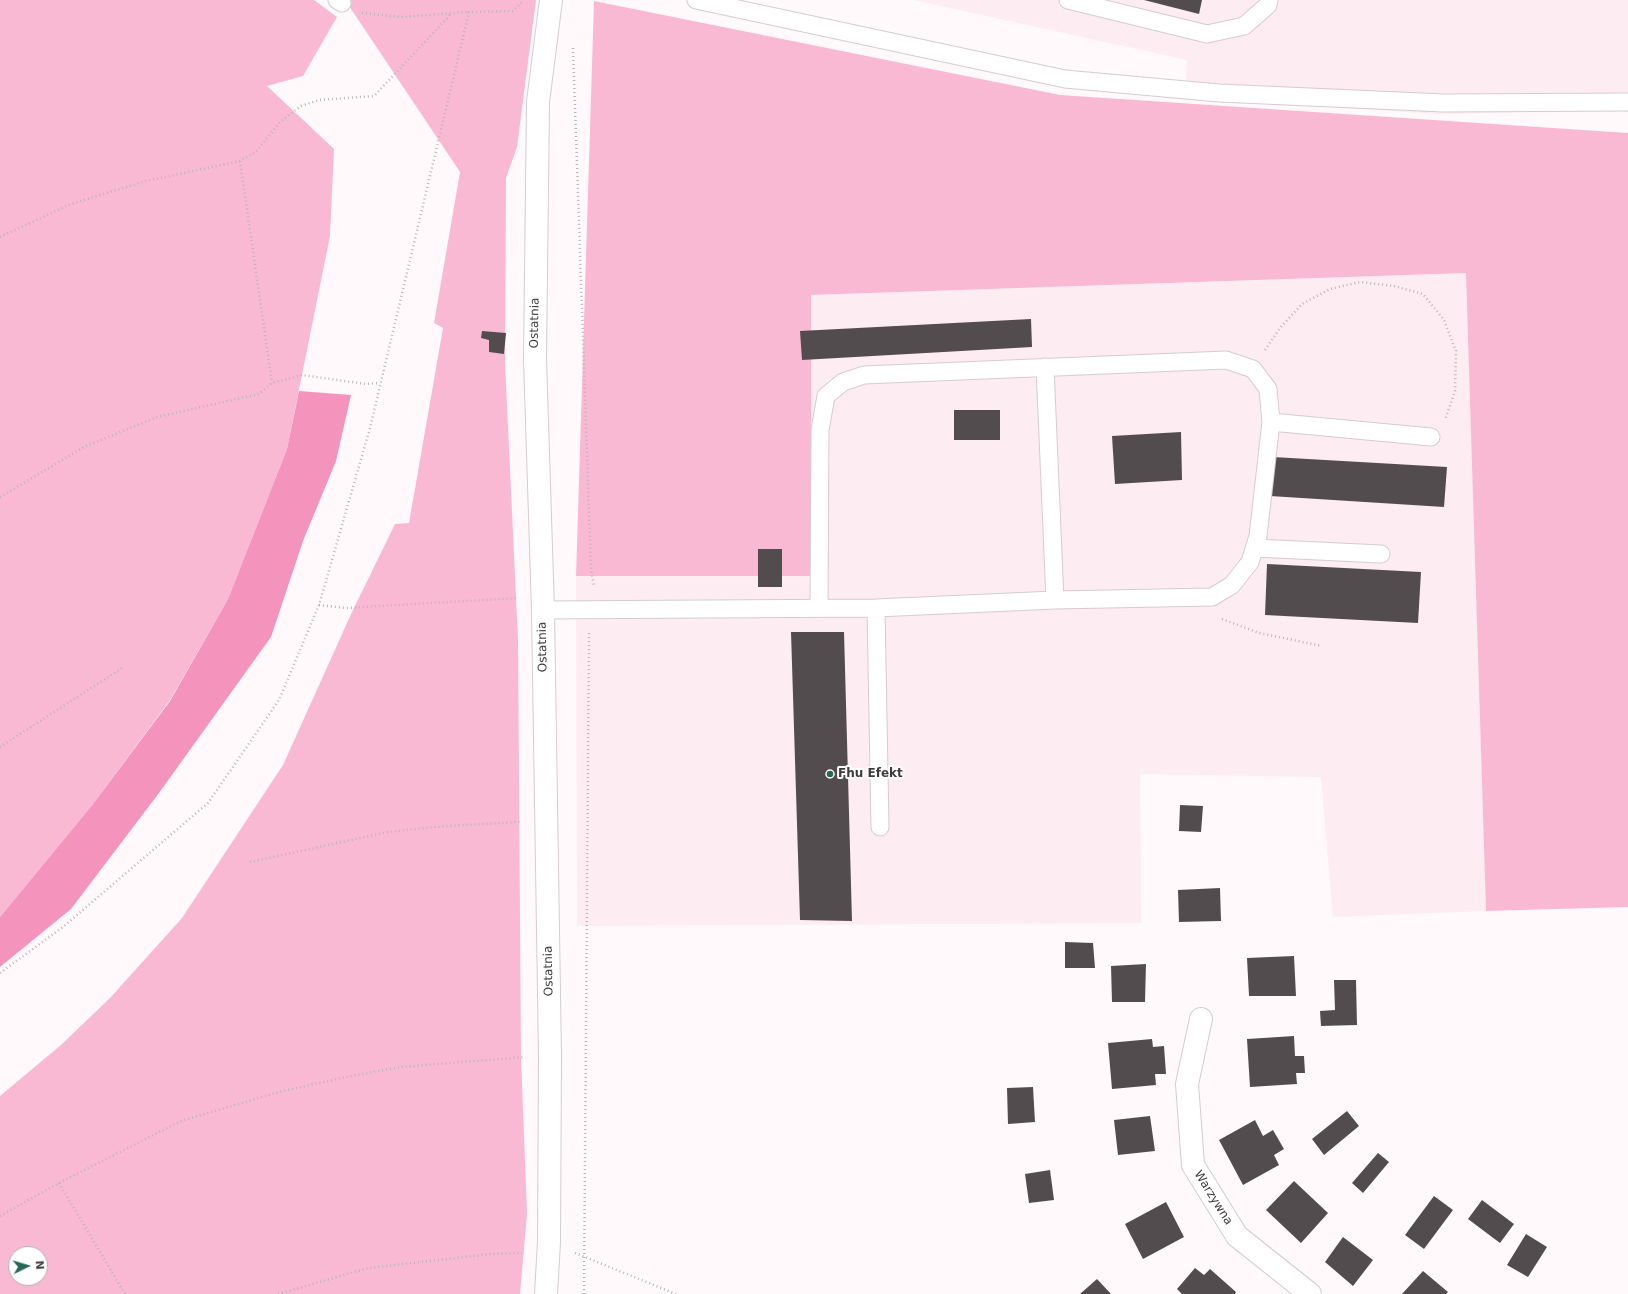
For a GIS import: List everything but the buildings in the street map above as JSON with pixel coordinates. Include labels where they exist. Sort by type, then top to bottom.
[{"type":"street","name":"Ostatnia","points":[[546,1294],[549,1242],[550,1058],[543,610],[535,359],[538,102],[551,0]]},
{"type":"street","name":"Warzywna","points":[[1201,1018],[1187,1084],[1193,1165],[1237,1236],[1310,1294]]},
{"type":"lane","points":[[696,0],[1065,79],[1219,93],[1444,103],[1628,102]]},
{"type":"lane","points":[[1068,0],[1207,34],[1244,26],[1268,5],[1269,0]]},
{"type":"lane","points":[[543,610],[876,608],[1055,600],[1212,597],[1232,585],[1250,562],[1258,536],[1271,422],[1268,389],[1253,369],[1226,360],[864,375],[843,382],[826,396],[820,430],[819,608]]},
{"type":"lane","points":[[1045,367],[1055,600]]},
{"type":"lane","points":[[1271,422],[1431,437]]},
{"type":"lane","points":[[1254,548],[1381,554]]},
{"type":"lane","points":[[876,608],[880,827]]},
{"type":"path","points":[[340,2],[353,12],[402,17],[469,12],[513,11],[524,0]]},
{"type":"path","points":[[0,973],[63,927],[208,803],[279,700],[319,605],[370,428],[469,12]]},
{"type":"path","points":[[0,237],[71,204],[146,181],[240,161],[256,152],[280,122],[301,106],[319,100],[374,96],[451,14]]},
{"type":"path","points":[[573,40],[591,570],[594,587],[595,609],[595,624],[589,628],[584,1294]]},
{"type":"path","points":[[240,161],[272,383]]},
{"type":"path","points":[[1253,369],[1280,328],[1302,304],[1330,289],[1360,282],[1394,286],[1423,294],[1444,320],[1456,351],[1455,391],[1444,422],[1431,437]]},
{"type":"path","points":[[0,497],[84,447],[157,417],[258,394],[272,383],[302,375],[366,384],[380,383]]},
{"type":"path","points":[[319,605],[346,608],[519,598]]},
{"type":"path","points":[[1215,616],[1259,632],[1322,646]]},
{"type":"path","points":[[0,747],[122,668]]},
{"type":"path","points":[[250,862],[388,832],[446,826],[523,822]]},
{"type":"path","points":[[0,1216],[59,1183],[181,1121],[279,1092],[401,1067],[528,1057]]},
{"type":"path","points":[[59,1183],[125,1294]]},
{"type":"path","points":[[549,1242],[676,1294]]},
{"type":"path","points":[[278,1294],[368,1268],[491,1254],[529,1252]]},
{"type":"shaded area","points":[[0,0],[314,0],[337,17],[303,76],[267,86],[334,149],[330,236],[287,449],[228,599],[170,700],[93,804],[0,917]]},
{"type":"shaded area","points":[[345,0],[536,0],[517,147],[506,178],[505,363],[518,640],[521,1057],[527,1214],[520,1294],[0,1294],[0,1096],[61,1045],[110,998],[182,918],[283,765],[352,612],[395,524],[409,523],[443,328],[434,323],[460,172]]},
{"type":"shaded area","points":[[914,0],[1628,0],[1628,110],[1439,114],[1185,97],[1187,60]]},
{"type":"shaded area","points":[[594,1],[1060,95],[1628,133],[1628,907],[1486,911],[1466,273],[811,295],[811,576],[576,576]]},
{"type":"shaded area","points":[[1467,273],[1486,911],[1333,917],[1321,777],[1140,774],[1141,923],[577,926],[576,576],[811,575],[811,295]]},
{"type":"shaded area","points":[[299,391],[351,395],[336,461],[303,541],[271,637],[159,793],[71,909],[0,967],[0,917],[93,804],[170,701],[228,599],[287,449]]},
{"type":"place","name":"Fhu Efekt","points":[[830,774]]}]
